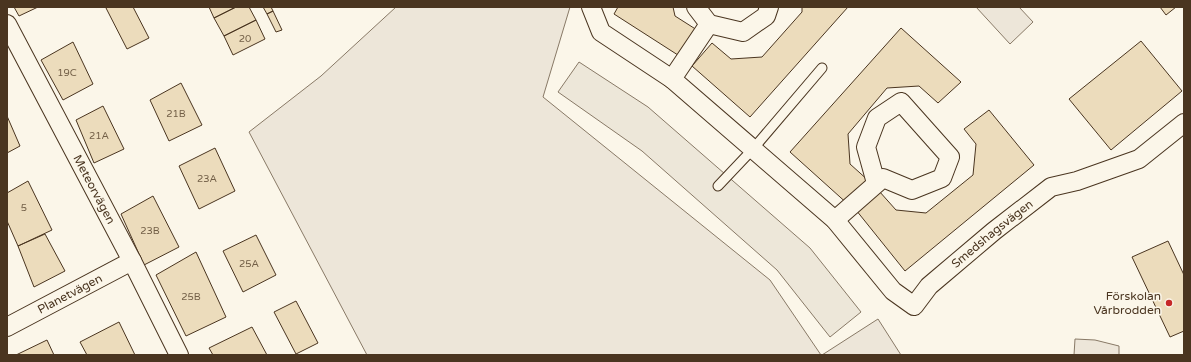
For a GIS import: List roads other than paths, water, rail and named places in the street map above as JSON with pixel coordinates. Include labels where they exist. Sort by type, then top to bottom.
[{"type":"street","name":"Smedshagsvägen","points":[[591,7],[601,32],[672,79],[835,220],[893,290],[914,306],[928,286],[994,231],[1051,187],[1077,181],[1139,160],[1184,123]]},
{"type":"street","points":[[696,7],[709,24],[742,32],[766,16],[769,7]]},
{"type":"street","name":"Meteorvägen","points":[[7,24],[132,261],[179,355]]},
{"type":"street","points":[[672,79],[709,24]]},
{"type":"street","points":[[835,220],[883,178],[912,190],[942,178],[950,157],[901,102],[877,118],[866,147],[876,183]]},
{"type":"street","name":"Planetvägen","points":[[7,327],[132,261]]},
{"type":"lane","points":[[718,186],[753,149],[822,68]]},
{"type":"place","name":"Förskolan Vårbrodden","points":[[1169,303]]}]
